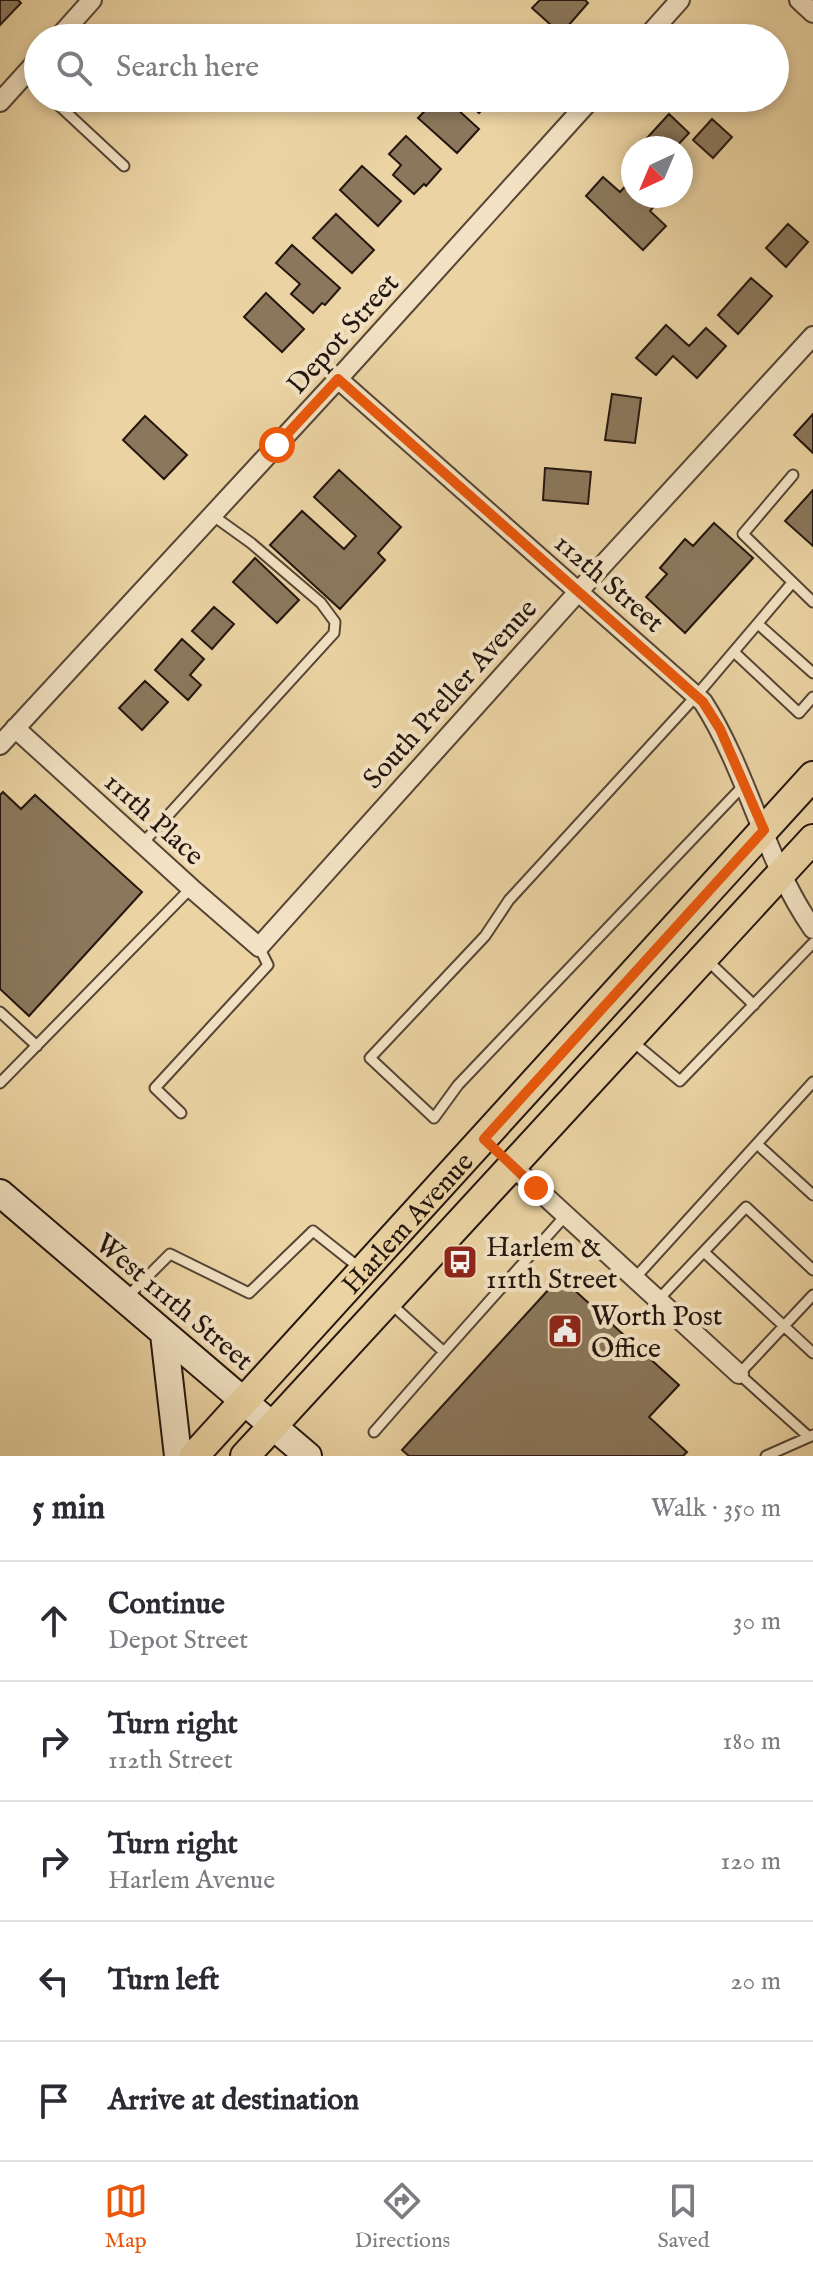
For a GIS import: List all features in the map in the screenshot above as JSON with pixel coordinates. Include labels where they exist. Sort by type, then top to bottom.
[{"type":"main road","name":"Harlem Avenue","points":[[194,1456],[813,776]]},
{"type":"main road","name":"Harlem Avenue","points":[[245,1456],[813,839]]},
{"type":"main road","points":[[484,1139],[512,1166]]},
{"type":"main road","name":"West 111th Street","points":[[0,1193],[308,1456]]},
{"type":"main road","points":[[164,1334],[178,1456]]},
{"type":"street","points":[[71,24],[92,0]]},
{"type":"street","points":[[659,24],[680,0]]},
{"type":"street","points":[[799,0],[813,13]]},
{"type":"street","points":[[0,102],[24,82]]},
{"type":"street","name":"Depot Street","points":[[0,745],[579,112]]},
{"type":"street","name":"South Preller Avenue","points":[[259,947],[813,336]]},
{"type":"street","name":"112th Street","points":[[338,379],[703,702],[720,729],[782,873],[810,920]]},
{"type":"street","name":"111th Place","points":[[15,728],[259,947]]},
{"type":"street","points":[[512,1166],[739,1374]]},
{"type":"lane","points":[[66,112],[124,166]]},
{"type":"lane","points":[[793,475],[743,534],[813,602]]},
{"type":"lane","points":[[142,844],[334,633],[335,622],[328,610],[251,543],[212,515]]},
{"type":"lane","points":[[744,785],[458,1085],[434,1118],[370,1058],[485,936],[509,900],[696,696],[792,583]]},
{"type":"lane","points":[[758,624],[813,673]]},
{"type":"lane","points":[[734,652],[799,713],[813,697]]},
{"type":"lane","points":[[0,1083],[191,888]]},
{"type":"lane","points":[[629,1039],[680,1081],[813,943]]},
{"type":"lane","points":[[181,1113],[155,1088],[268,965],[259,947]]},
{"type":"lane","points":[[704,957],[754,1005]]},
{"type":"lane","points":[[0,1012],[37,1046]]},
{"type":"lane","points":[[635,1278],[813,1082]]},
{"type":"lane","points":[[757,1144],[813,1195]]},
{"type":"lane","points":[[658,1300],[746,1207],[813,1270]]},
{"type":"lane","points":[[374,1432],[566,1215]]},
{"type":"lane","points":[[124,1300],[170,1254],[249,1293],[313,1231],[363,1271]]},
{"type":"lane","points":[[704,1252],[813,1353]]},
{"type":"lane","points":[[766,1456],[811,1436],[739,1374],[813,1295]]},
{"type":"lane","points":[[387,1301],[444,1352]]},
{"type":"building","points":[[0,0],[18,0],[21,3],[0,25]]},
{"type":"building","points":[[540,0],[585,0],[588,3],[570,24],[550,24],[532,8]]},
{"type":"building","points":[[424,112],[460,112],[479,129],[457,153],[418,118]]},
{"type":"building","points":[[669,114],[689,133],[686,136],[649,136]]},
{"type":"building","points":[[712,119],[732,137],[713,158],[693,140]]},
{"type":"building","points":[[406,136],[441,169],[414,194],[393,175],[401,165],[389,154]]},
{"type":"building","points":[[362,166],[401,201],[378,226],[340,190]]},
{"type":"building","points":[[603,177],[621,191],[621,208],[653,208],[650,211],[666,226],[643,250],[586,196]]},
{"type":"building","points":[[336,214],[374,250],[352,273],[313,238]]},
{"type":"building","points":[[788,224],[808,242],[786,267],[766,248]]},
{"type":"building","points":[[292,245],[340,288],[313,313],[291,294],[300,284],[276,263]]},
{"type":"building","points":[[751,278],[772,296],[738,334],[718,315]]},
{"type":"building","points":[[266,293],[304,329],[282,352],[244,317]]},
{"type":"building","points":[[666,325],[689,346],[706,328],[726,346],[697,378],[673,356],[656,375],[636,358]]},
{"type":"building","points":[[612,394],[641,398],[635,443],[605,440]]},
{"type":"building","points":[[813,414],[813,453],[794,435]]},
{"type":"building","points":[[145,416],[187,455],[164,479],[123,440]]},
{"type":"building","points":[[545,468],[591,472],[588,504],[543,500]]},
{"type":"building","points":[[339,470],[401,527],[378,553],[385,560],[340,609],[270,545],[302,511],[344,549],[356,536],[314,497]]},
{"type":"building","points":[[813,490],[813,546],[785,521]]},
{"type":"building","points":[[714,523],[753,558],[685,633],[646,597],[667,574],[660,568],[685,539],[693,546]]},
{"type":"building","points":[[255,558],[299,600],[277,623],[233,582]]},
{"type":"building","points":[[214,607],[234,624],[212,649],[192,631]]},
{"type":"building","points":[[182,639],[204,659],[190,675],[201,685],[188,700],[155,670]]},
{"type":"building","points":[[145,681],[168,702],[142,730],[119,708]]},
{"type":"building","points":[[3,792],[21,809],[35,795],[142,892],[29,1016],[0,989],[0,795]]},
{"type":"building","name":"Worth Post Office","points":[[560,1277],[679,1385],[649,1417],[687,1452],[683,1456],[409,1456],[402,1450]]},
{"type":"place","name":"Harlem & 111th Street","points":[[460,1262]]},
{"type":"place","name":"Worth Post Office","points":[[565,1331]]},
{"type":"route","points":[[277,445],[338,379],[703,702],[720,729],[764,830],[484,1139],[536,1188]]}]
